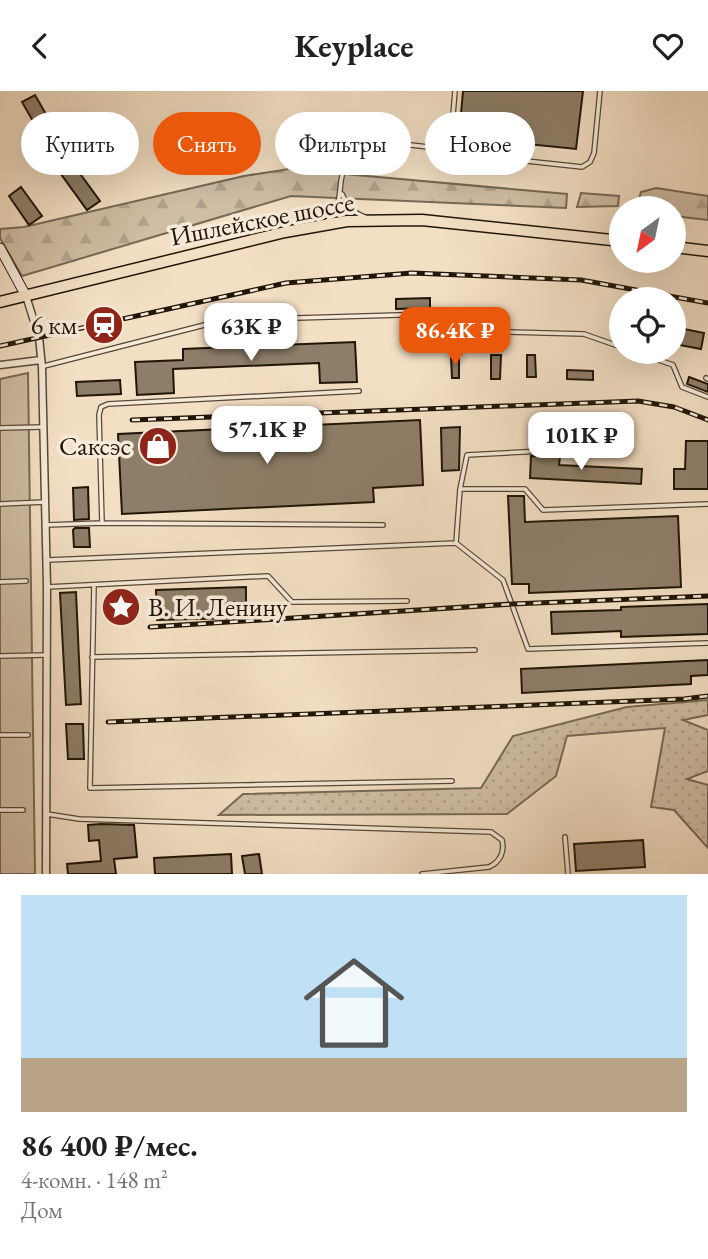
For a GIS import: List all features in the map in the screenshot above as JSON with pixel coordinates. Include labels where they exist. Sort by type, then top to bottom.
[{"type":"main road","name":"Ишлейское шоссе","points":[[0,302],[324,224],[422,220],[609,240]]},
{"type":"main road","points":[[686,248],[708,251]]},
{"type":"street","points":[[0,248],[26,296],[39,337],[41,363],[47,587],[46,874]]},
{"type":"street","points":[[0,365],[41,363]]},
{"type":"lane","points":[[453,112],[455,91]]},
{"type":"lane","points":[[535,162],[582,167],[590,162],[594,153],[600,91]]},
{"type":"lane","points":[[324,224],[336,211],[341,178],[354,156],[378,144],[425,147]]},
{"type":"lane","points":[[341,192],[346,204],[354,212],[375,220]]},
{"type":"lane","points":[[41,363],[237,319],[433,314],[465,331],[584,334],[609,343]]},
{"type":"lane","points":[[670,364],[682,387],[708,397]]},
{"type":"lane","points":[[102,523],[101,407],[108,404],[359,391]]},
{"type":"lane","points":[[0,428],[43,427]]},
{"type":"lane","points":[[456,543],[460,489],[467,455],[582,449]]},
{"type":"lane","points":[[460,489],[525,489],[543,510],[708,504]]},
{"type":"lane","points":[[0,503],[45,502]]},
{"type":"lane","points":[[46,525],[383,525]]},
{"type":"lane","points":[[46,560],[456,543],[503,580],[528,649],[708,643]]},
{"type":"lane","points":[[47,587],[268,576],[292,602],[407,601]]},
{"type":"lane","points":[[0,582],[26,581]]},
{"type":"lane","points":[[94,585],[90,788],[452,781]]},
{"type":"lane","points":[[92,657],[475,650]]},
{"type":"lane","points":[[0,656],[47,655]]},
{"type":"lane","points":[[0,735],[29,735]]},
{"type":"lane","points":[[0,810],[23,810]]},
{"type":"lane","points":[[46,814],[79,819],[491,832],[502,840],[503,852],[489,867],[422,874]]},
{"type":"lane","points":[[565,837],[568,874]]},
{"type":"green space","points":[[275,171],[275,175],[356,175],[567,194],[566,208],[291,196],[22,276],[0,238],[0,229],[24,227]]},
{"type":"green space","points":[[656,188],[708,196],[708,220],[686,217],[686,196],[640,196],[641,192]]},
{"type":"green space","points":[[581,193],[619,196],[609,196],[609,206],[577,207]]},
{"type":"green space","points":[[28,373],[35,874],[0,874],[0,379]]},
{"type":"green space","points":[[708,700],[708,715],[683,720],[708,730],[708,771],[687,779],[708,785],[708,848],[674,810],[651,807],[665,728],[567,736],[556,776],[507,814],[219,815],[243,794],[481,788],[513,736],[627,707]]},
{"type":"building","points":[[463,91],[583,91],[576,149],[535,145],[535,112],[461,112]]},
{"type":"building","points":[[35,95],[45,112],[28,112],[22,102]]},
{"type":"building","points":[[62,175],[81,175],[100,201],[87,210]]},
{"type":"building","points":[[21,187],[42,216],[29,225],[9,196]]},
{"type":"building","points":[[430,298],[430,308],[396,309],[396,299]]},
{"type":"building","points":[[686,329],[704,333],[701,349],[686,346]]},
{"type":"building","points":[[355,342],[357,382],[320,383],[319,363],[173,369],[174,393],[137,395],[135,362],[183,360],[183,349]]},
{"type":"building","points":[[491,355],[501,355],[500,379],[491,379]]},
{"type":"building","points":[[527,355],[535,355],[536,377],[527,377]]},
{"type":"building","points":[[451,357],[459,357],[459,378],[452,378]]},
{"type":"building","points":[[567,370],[593,371],[593,380],[567,379]]},
{"type":"building","points":[[689,377],[708,384],[708,392],[687,384]]},
{"type":"building","points":[[120,380],[121,394],[77,396],[76,382]]},
{"type":"building","points":[[420,420],[423,485],[373,488],[374,502],[122,514],[118,434]]},
{"type":"building","points":[[460,427],[459,470],[442,471],[441,428]]},
{"type":"building","points":[[686,441],[708,441],[708,489],[674,489],[674,469],[685,469]]},
{"type":"building","points":[[531,456],[560,457],[559,465],[642,469],[641,484],[530,478]]},
{"type":"building","points":[[88,487],[89,519],[74,520],[73,488]]},
{"type":"building","points":[[508,496],[524,496],[525,522],[678,516],[681,587],[529,593],[529,584],[512,584]]},
{"type":"building","points":[[75,528],[89,528],[90,547],[74,547]]},
{"type":"building","points":[[246,587],[246,602],[234,602],[234,618],[157,620],[156,590]]},
{"type":"building","points":[[76,592],[81,704],[66,705],[60,593]]},
{"type":"building","points":[[708,604],[708,634],[621,637],[621,631],[552,634],[551,612]]},
{"type":"building","points":[[708,660],[708,675],[691,676],[691,684],[522,693],[521,669]]},
{"type":"building","points":[[66,724],[83,724],[84,759],[68,759]]},
{"type":"building","points":[[88,825],[134,825],[137,857],[114,859],[116,874],[68,874],[67,864],[101,861],[99,840],[89,841]]},
{"type":"building","points":[[643,840],[645,867],[576,871],[574,844]]},
{"type":"building","points":[[231,854],[232,874],[155,874],[154,858]]},
{"type":"building","points":[[259,854],[262,874],[245,874],[242,856]]},
{"type":"railway","points":[[0,346],[286,283],[412,273],[581,280],[708,303]]},
{"type":"railway","points":[[132,420],[638,401],[674,407],[708,420]]},
{"type":"railway","points":[[150,627],[512,604],[708,596]]},
{"type":"railway","points":[[108,722],[708,696]]},
{"type":"place","name":"6 км","points":[[104,325]]},
{"type":"place","name":"Саксэс","points":[[158,446]]},
{"type":"place","name":"В. И. Ленину","points":[[121,607]]}]
